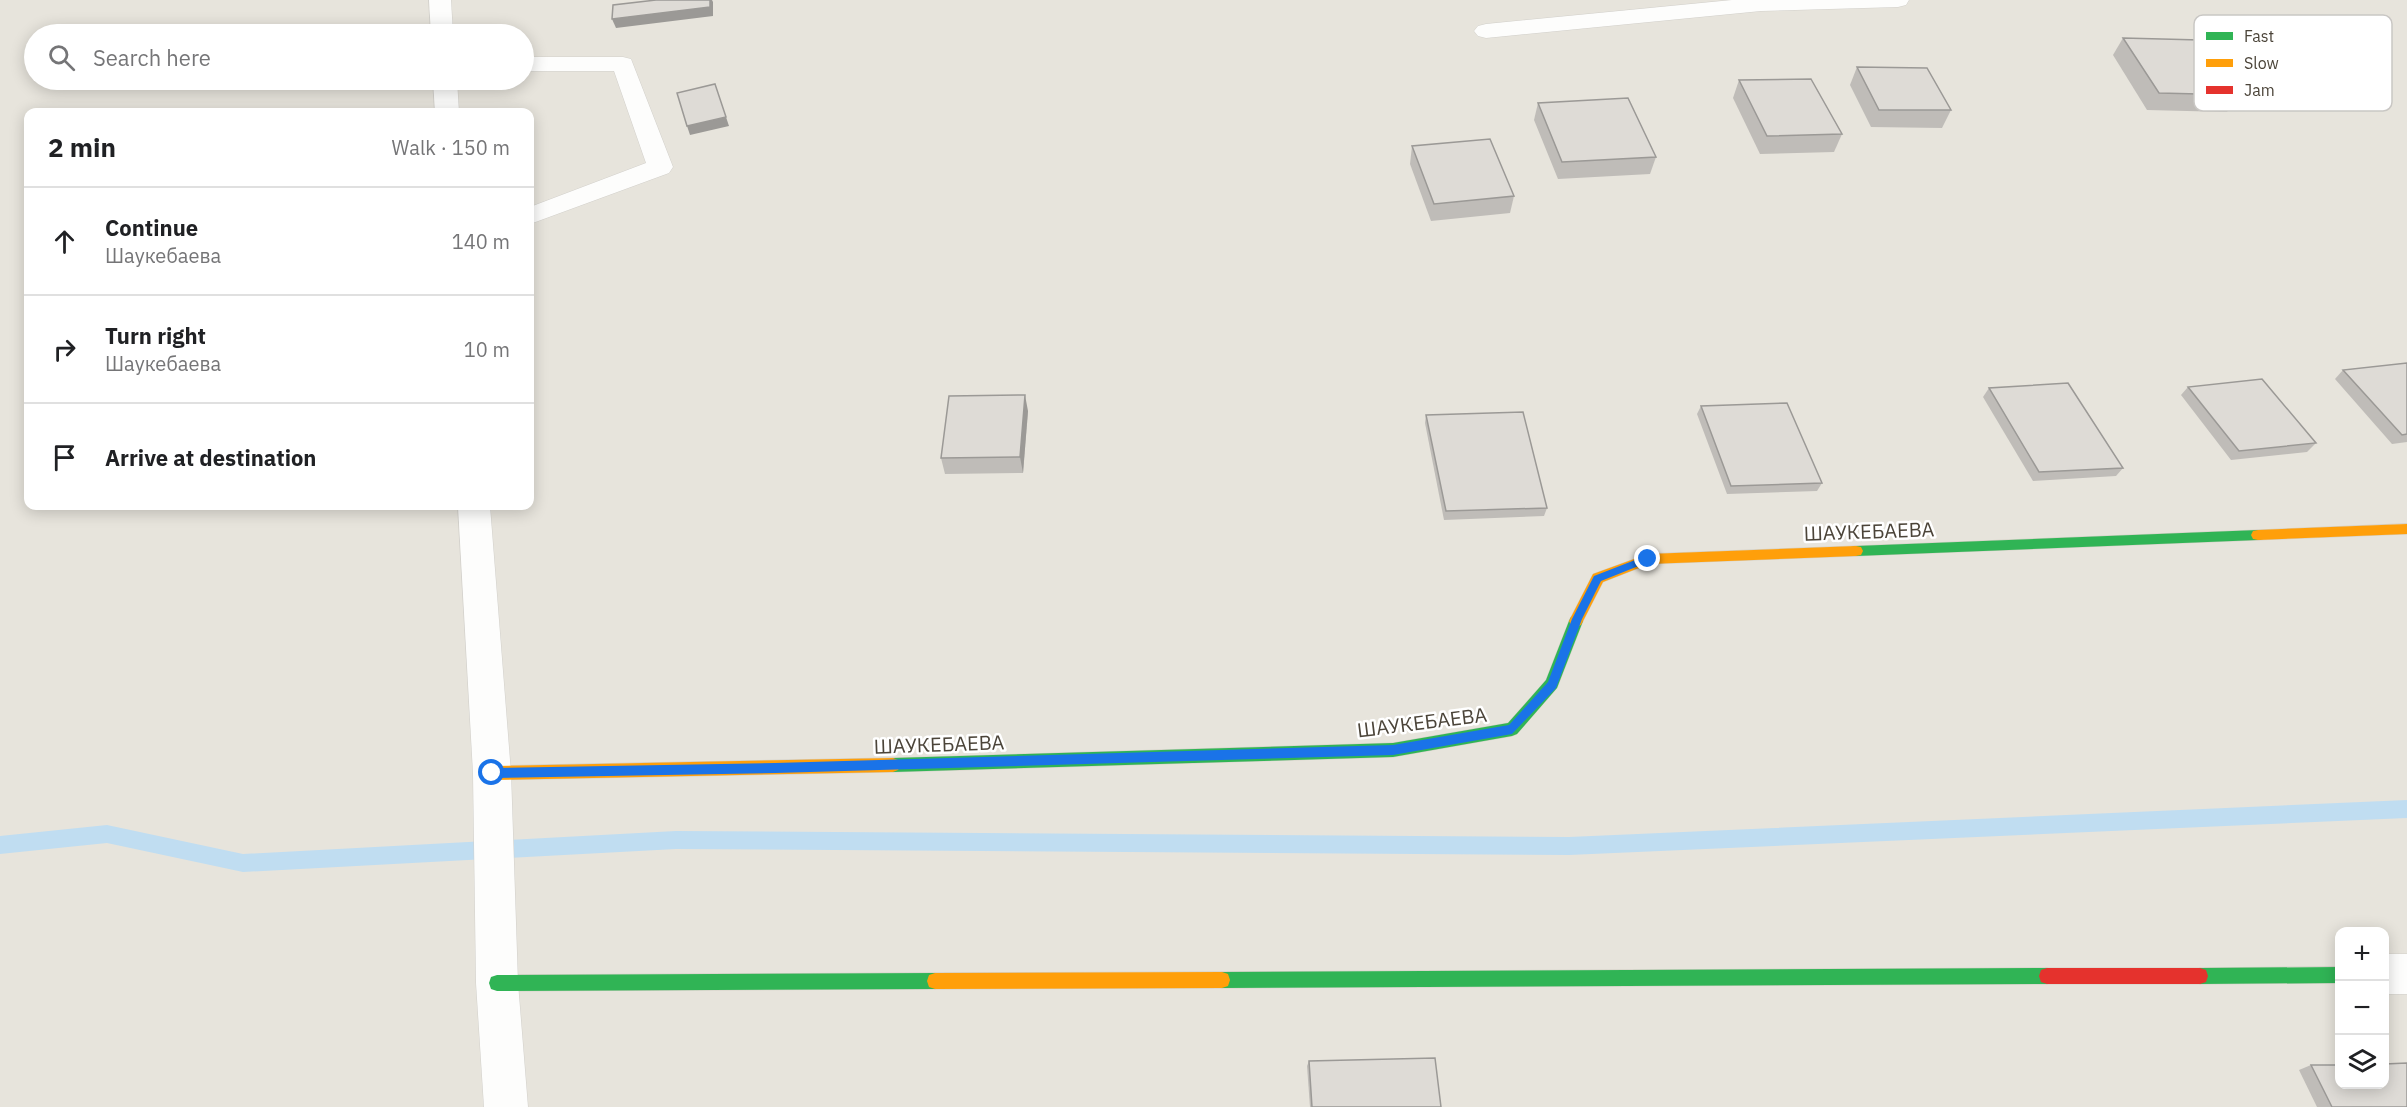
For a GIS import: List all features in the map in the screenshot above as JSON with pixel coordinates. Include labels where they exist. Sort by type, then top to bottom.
[{"type":"street","points":[[440,0],[441,24]]},
{"type":"street","points":[[1486,31],[1761,4],[1898,0]]},
{"type":"street","points":[[534,64],[623,64],[660,167],[534,214]]},
{"type":"street","points":[[446,90],[447,108]]},
{"type":"street","points":[[474,510],[492,773],[496,983],[506,1107]]},
{"type":"street","name":"ШАУКЕБАЕВА","points":[[492,773],[787,768],[1393,750],[1512,729],[1552,684],[1577,619],[1598,578],[1648,559],[2407,529]]},
{"type":"street","points":[[2389,974],[2407,974]]},
{"type":"street","points":[[496,983],[2335,975]]},
{"type":"shaded area","points":[[0,0],[2407,0],[2407,1107],[0,1107]]},
{"type":"building","points":[[656,0],[710,0],[710,7],[612,19],[613,5]]},
{"type":"building","points":[[2123,38],[2194,40],[2194,94],[2159,93]]},
{"type":"building","points":[[1857,67],[1927,68],[1951,110],[1879,110]]},
{"type":"building","points":[[1811,79],[1842,134],[1767,136],[1739,80]]},
{"type":"building","points":[[715,84],[726,117],[687,126],[677,93]]},
{"type":"building","points":[[1628,98],[1656,157],[1562,162],[1538,103]]},
{"type":"building","points":[[1490,139],[1514,196],[1434,204],[1412,146]]},
{"type":"building","points":[[2407,363],[2407,434],[2402,435],[2343,370]]},
{"type":"building","points":[[2262,379],[2316,443],[2239,451],[2188,387]]},
{"type":"building","points":[[2068,383],[2123,468],[2039,472],[1989,388]]},
{"type":"building","points":[[1025,395],[1020,457],[941,458],[949,396]]},
{"type":"building","points":[[1787,403],[1822,483],[1731,486],[1701,406]]},
{"type":"building","points":[[1523,412],[1547,508],[1446,511],[1426,415]]},
{"type":"building","points":[[1435,1058],[1441,1107],[1312,1107],[1309,1061]]},
{"type":"building","points":[[2407,1063],[2407,1107],[2332,1107],[2311,1065],[2335,1065],[2335,1089],[2389,1089],[2389,1064]]},
{"type":"waterway","points":[[0,845],[107,834],[243,863],[676,840],[1569,846],[2407,809]]},
{"type":"traffic: fast","points":[[1856,551],[2258,535]]},
{"type":"traffic: fast","points":[[893,765],[1393,750],[1512,729],[1552,684],[1576,621]]},
{"type":"traffic: fast","points":[[2200,976],[2335,975]]},
{"type":"traffic: fast","points":[[1222,980],[2047,976]]},
{"type":"traffic: fast","points":[[497,983],[935,981]]},
{"type":"traffic: slow","points":[[2258,535],[2407,529]]},
{"type":"traffic: slow","points":[[1576,621],[1598,578],[1648,559],[1856,551]]},
{"type":"traffic: slow","points":[[492,773],[893,765]]},
{"type":"traffic: slow","points":[[935,981],[1222,980]]},
{"type":"traffic: jam","points":[[2047,976],[2200,976]]},
{"type":"route","points":[[492,773],[775,768],[1393,750],[1512,729],[1552,684],[1577,619],[1598,578],[1648,559]]}]
